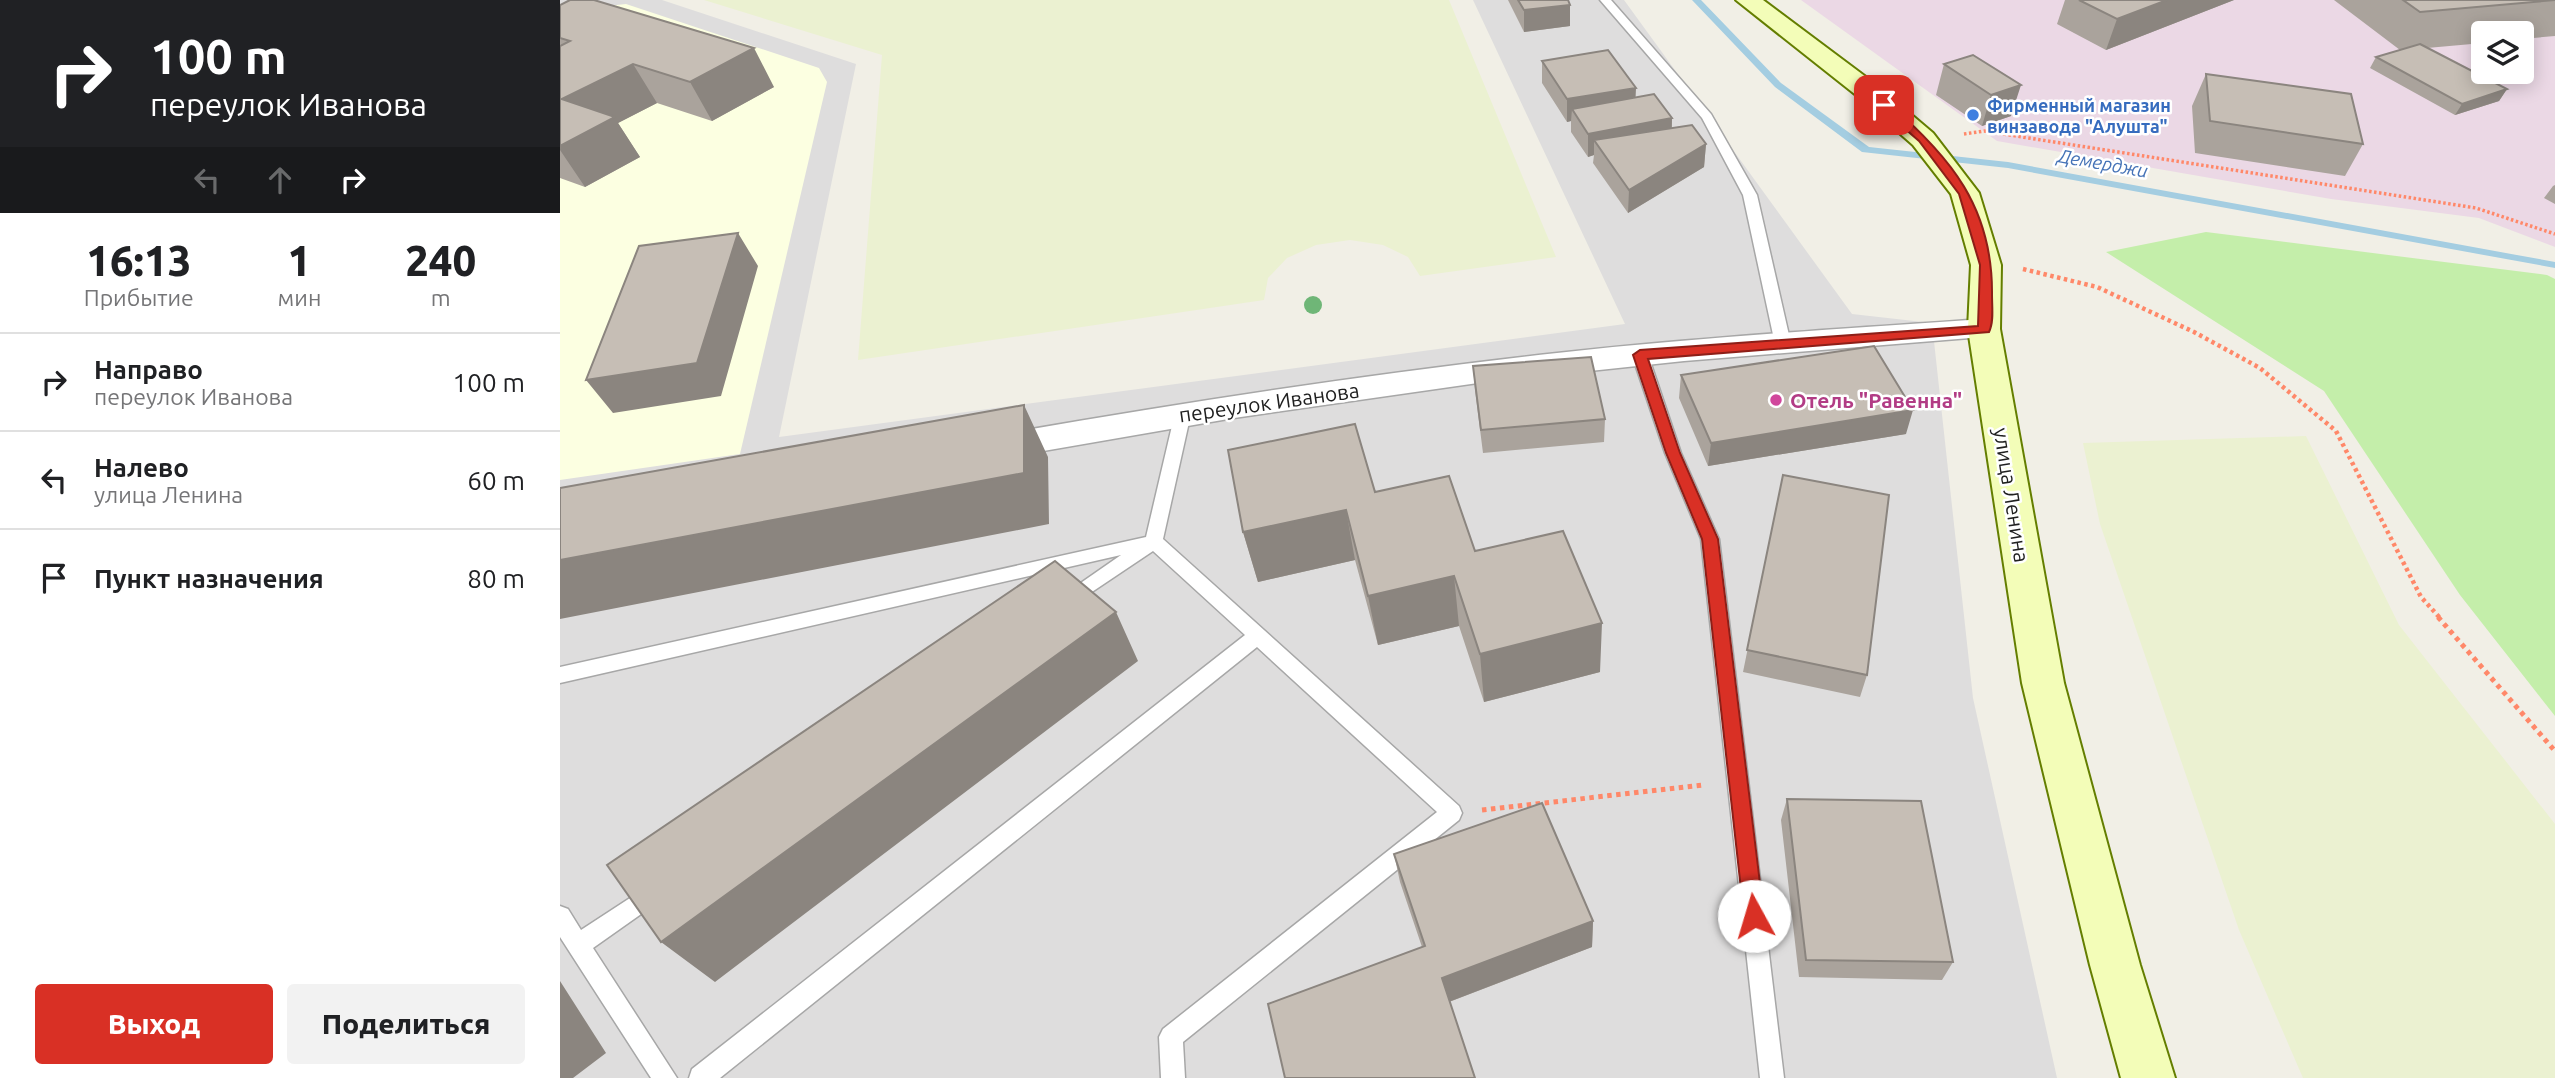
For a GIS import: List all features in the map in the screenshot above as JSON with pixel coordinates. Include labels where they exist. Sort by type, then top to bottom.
[{"type":"main road","name":"улица Ленина","points":[[1748,0],[1865,89],[1923,139],[1965,193],[1986,265],[1984,329],[2043,683],[2148,1078]]},
{"type":"street","name":"переулок Иванова","points":[[966,453],[1183,413],[1411,381],[1640,355],[1984,329]]},
{"type":"lane","points":[[1605,0],[1707,117],[1750,195],[1783,344]]},
{"type":"lane","points":[[1640,355],[1673,453],[1710,539],[1772,1078]]},
{"type":"lane","points":[[1052,612],[1154,541],[1183,413]]},
{"type":"lane","points":[[1154,541],[1452,813],[1171,1037],[1173,1078]]},
{"type":"lane","points":[[560,675],[1154,541]]},
{"type":"lane","points":[[701,1078],[1259,635]]},
{"type":"lane","points":[[578,945],[669,882]]},
{"type":"lane","points":[[560,917],[665,1078]]},
{"type":"path","points":[[1923,139],[1984,131],[2476,208],[2555,234]]},
{"type":"path","points":[[1986,265],[2038,271],[2097,287],[2194,332],[2260,368],[2336,431],[2421,597],[2555,751]]},
{"type":"path","points":[[1452,813],[1738,781]]},
{"type":"shaded area","points":[[560,0],[662,0],[856,64],[779,437],[1625,324],[1473,0],[1624,0],[1852,314],[1932,323],[1973,698],[2057,1078],[560,1078]]},
{"type":"shaded area","points":[[704,0],[1449,0],[1556,257],[1420,276],[1408,257],[1383,245],[1350,240],[1316,245],[1287,258],[1268,278],[1264,300],[858,360],[882,55]]},
{"type":"shaded area","points":[[1801,0],[2555,0],[2555,247],[2479,218],[2331,199],[1997,141]]},
{"type":"shaded area","points":[[626,4],[819,68],[827,82],[740,454],[560,480],[560,21],[588,8]]},
{"type":"shaded area","points":[[2306,436],[2399,625],[2555,824],[2555,1078],[2303,1078],[2239,930],[2100,524],[2083,443]]},
{"type":"green space","points":[[2206,232],[2547,275],[2555,279],[2555,716],[2460,595],[2324,391],[2106,252]]},
{"type":"building","points":[[570,0],[594,0],[754,48],[690,82],[633,64],[562,99],[615,117],[560,146],[560,46],[570,41],[560,38],[560,5]]},
{"type":"building","points":[[1518,0],[1568,0],[1570,5],[1524,10]]},
{"type":"building","points":[[2079,0],[2167,0],[2117,19]]},
{"type":"building","points":[[2403,0],[2555,0],[2420,12]]},
{"type":"building","points":[[2420,44],[2471,70],[2471,84],[2497,84],[2507,89],[2462,104],[2376,57]]},
{"type":"building","points":[[1608,50],[1636,88],[1567,99],[1542,61]]},
{"type":"building","points":[[1973,55],[2021,85],[1991,95],[1944,64]]},
{"type":"building","points":[[2206,74],[2351,94],[2363,144],[2210,121]]},
{"type":"building","points":[[1654,94],[1672,118],[1588,134],[1572,109]]},
{"type":"building","points":[[1692,125],[1706,144],[1629,190],[1594,140]]},
{"type":"building","points":[[738,233],[697,363],[586,380],[639,246]]},
{"type":"building","points":[[1874,346],[1913,410],[1711,443],[1681,375]]},
{"type":"building","points":[[1591,357],[1605,419],[1481,430],[1473,366]]},
{"type":"building","points":[[1024,405],[1024,473],[560,560],[560,488]]},
{"type":"building","points":[[1355,424],[1375,492],[1449,476],[1475,551],[1563,531],[1602,623],[1480,654],[1454,576],[1368,596],[1346,510],[1243,532],[1228,450]]},
{"type":"building","points":[[1783,475],[1889,495],[1867,675],[1747,650]]},
{"type":"building","points":[[1055,561],[1116,612],[661,942],[607,865]]},
{"type":"building","points":[[1787,799],[1921,801],[1953,962],[1806,960]]},
{"type":"building","points":[[1542,803],[1593,921],[1442,978],[1475,1078],[1285,1078],[1268,1004],[1425,946],[1394,854]]},
{"type":"waterway","name":"Демерджи","points":[[1696,0],[1778,85],[1866,150],[2008,165],[2555,265]]},
{"type":"place","name":"Фирменный магазин винзавода \"Алушта\"","points":[[1973,115]]},
{"type":"place","name":"Отель \"Равенна\"","points":[[1776,400]]},
{"type":"route","points":[[1754,916],[1710,539],[1673,453],[1640,355],[1984,329],[1986,265],[1965,193],[1923,139],[1884,105]]}]
